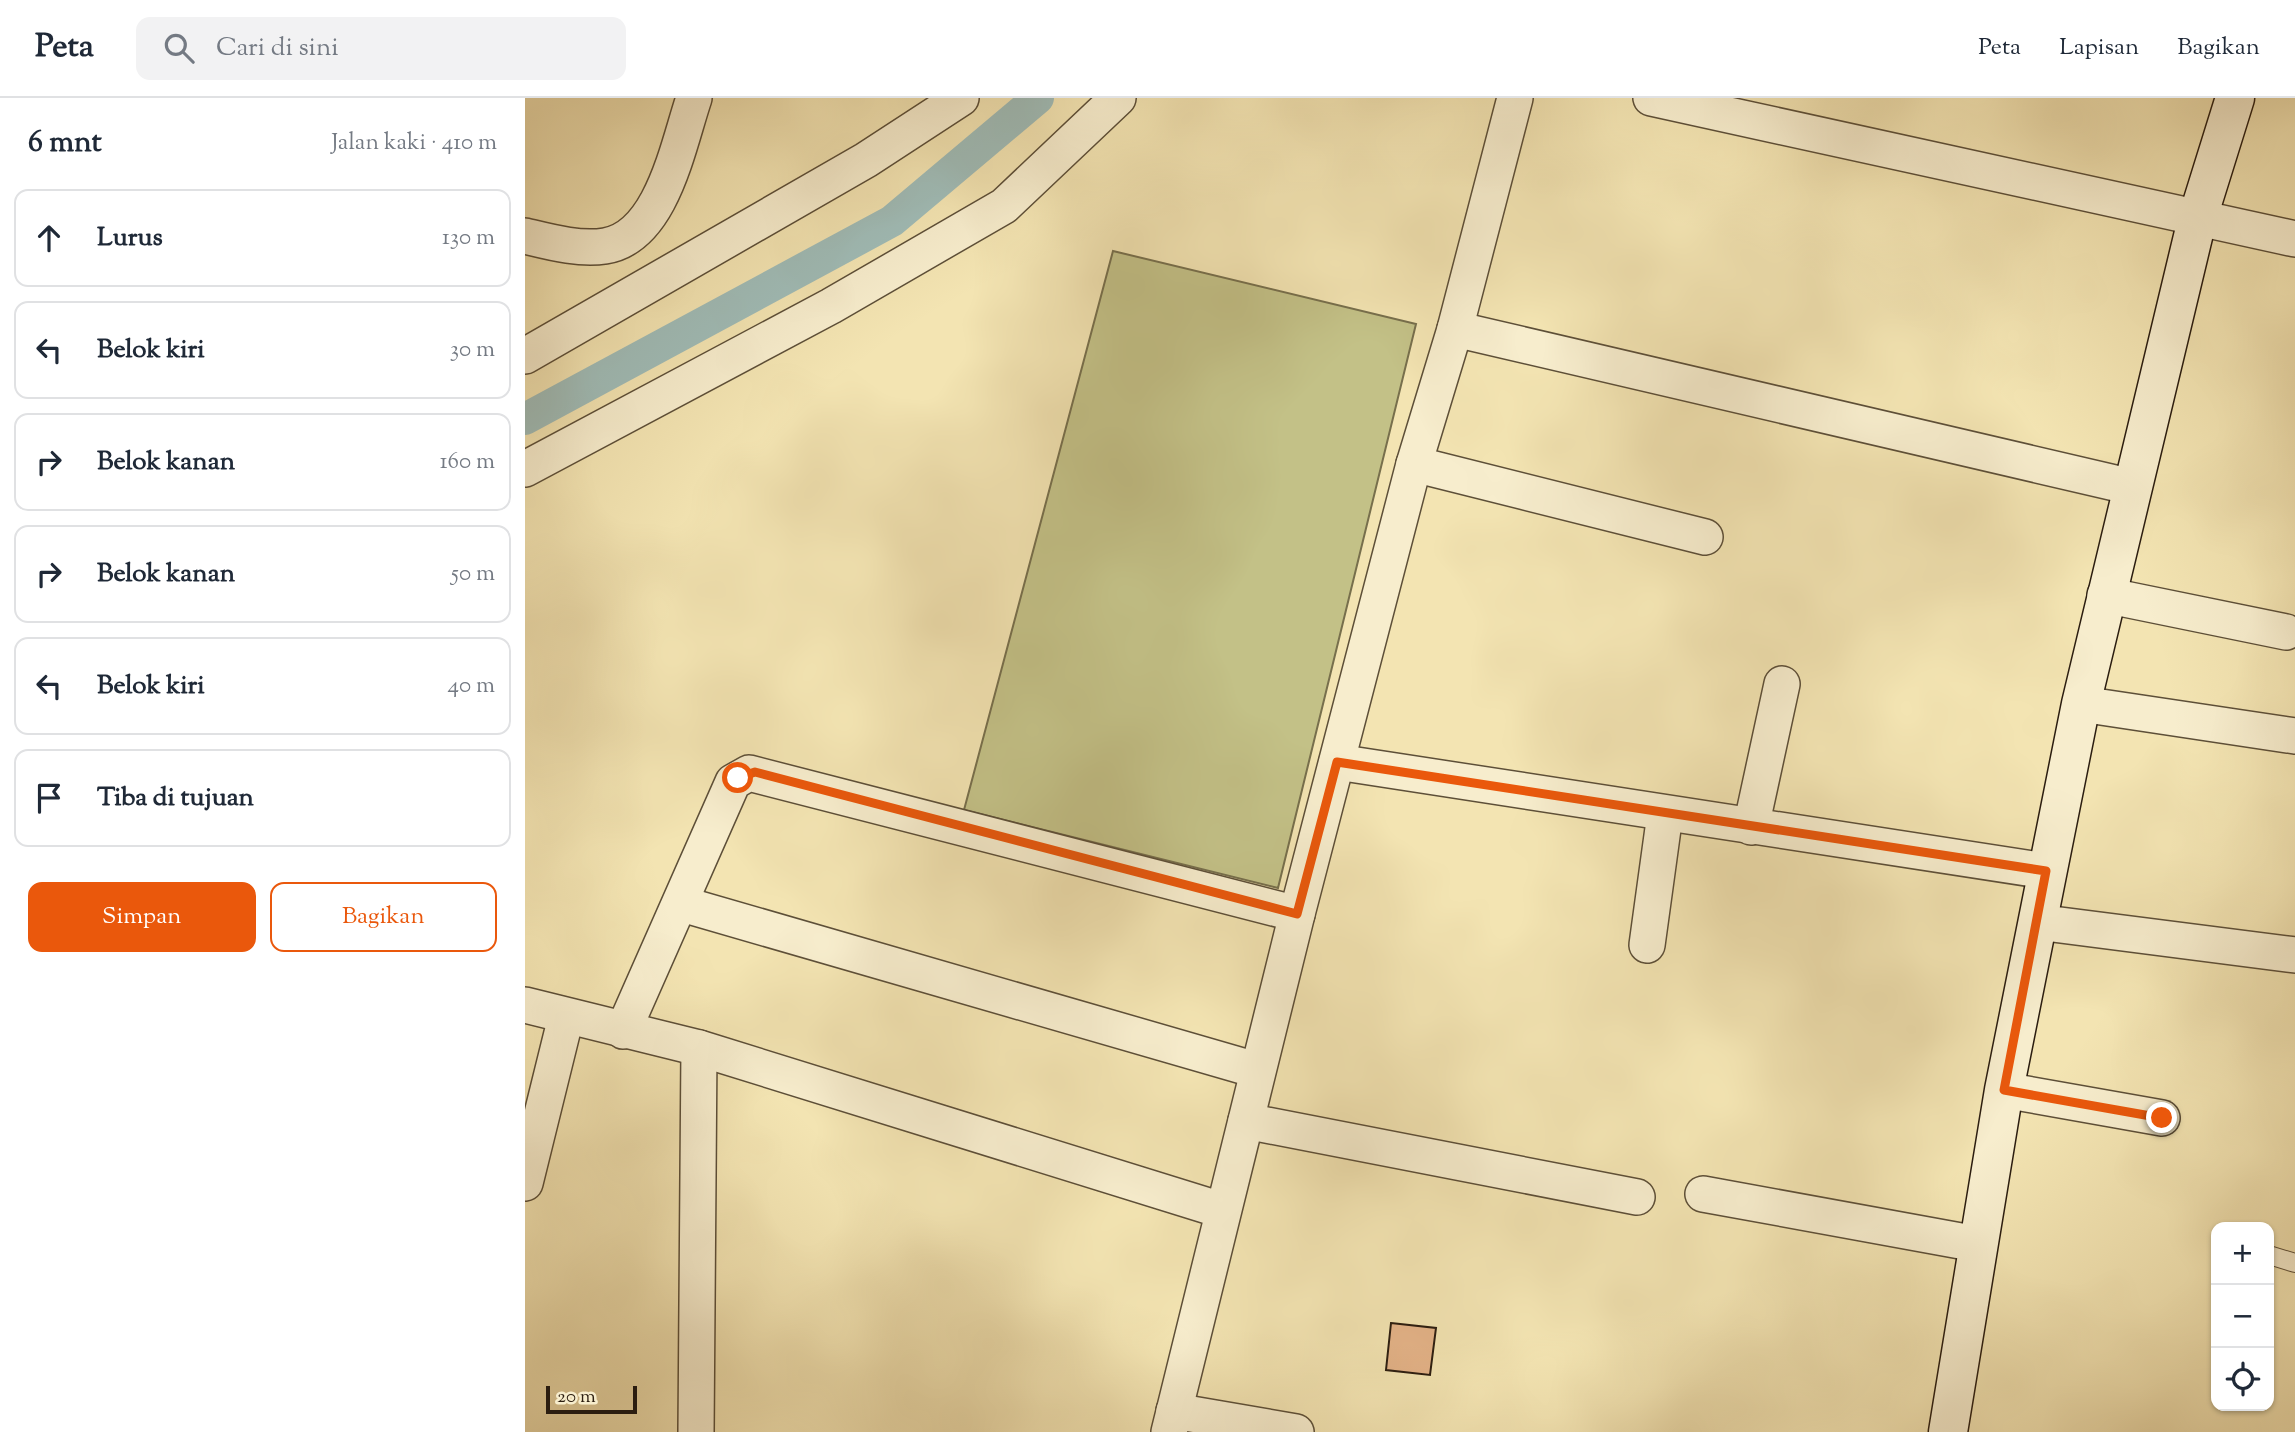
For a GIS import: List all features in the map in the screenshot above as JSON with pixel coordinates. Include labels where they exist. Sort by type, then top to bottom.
[{"type":"main road","points":[[1948,1432],[2004,1090],[2081,704],[2197,220],[2235,98]]},
{"type":"street","points":[[525,236],[587,247],[614,244],[637,233],[661,197],[694,98]]},
{"type":"street","points":[[525,356],[866,160],[961,98]]},
{"type":"street","points":[[525,469],[831,306],[1004,206],[1118,98]]},
{"type":"street","points":[[1296,1432],[1171,1422],[1221,1210],[1246,1121],[1256,1070],[1414,464],[1455,329],[1515,98]]},
{"type":"street","points":[[1651,98],[1724,105],[2197,220],[2295,239]]},
{"type":"street","points":[[1455,329],[2132,487]]},
{"type":"street","points":[[1414,464],[1705,537]]},
{"type":"street","points":[[2105,595],[2286,632]]},
{"type":"street","points":[[1751,827],[1782,684]]},
{"type":"street","points":[[2081,704],[2295,736]]},
{"type":"street","points":[[1337,762],[2046,871]]},
{"type":"street","points":[[623,1031],[682,904],[733,782],[755,772],[1297,914]]},
{"type":"street","points":[[1647,945],[1665,814]]},
{"type":"street","points":[[682,904],[1256,1070]]},
{"type":"street","points":[[2037,922],[2295,955]]},
{"type":"street","points":[[525,1005],[699,1048],[1221,1210]]},
{"type":"street","points":[[525,1183],[566,1017]]},
{"type":"street","points":[[696,1432],[699,1048]]},
{"type":"street","points":[[2004,1090],[2162,1118]]},
{"type":"street","points":[[1246,1121],[1637,1197]]},
{"type":"street","points":[[1703,1194],[1977,1244]]},
{"type":"lane","points":[[2274,1257],[2295,1263]]},
{"type":"shaded area","points":[[1113,251],[1416,324],[1278,888],[964,810]]},
{"type":"building","points":[[1391,1323],[1436,1328],[1430,1375],[1386,1370]]},
{"type":"waterway","points":[[525,419],[892,221],[1038,98]]},
{"type":"route","points":[[738,778],[755,772],[1297,914],[1337,762],[2046,871],[2004,1090],[2162,1118]]}]
